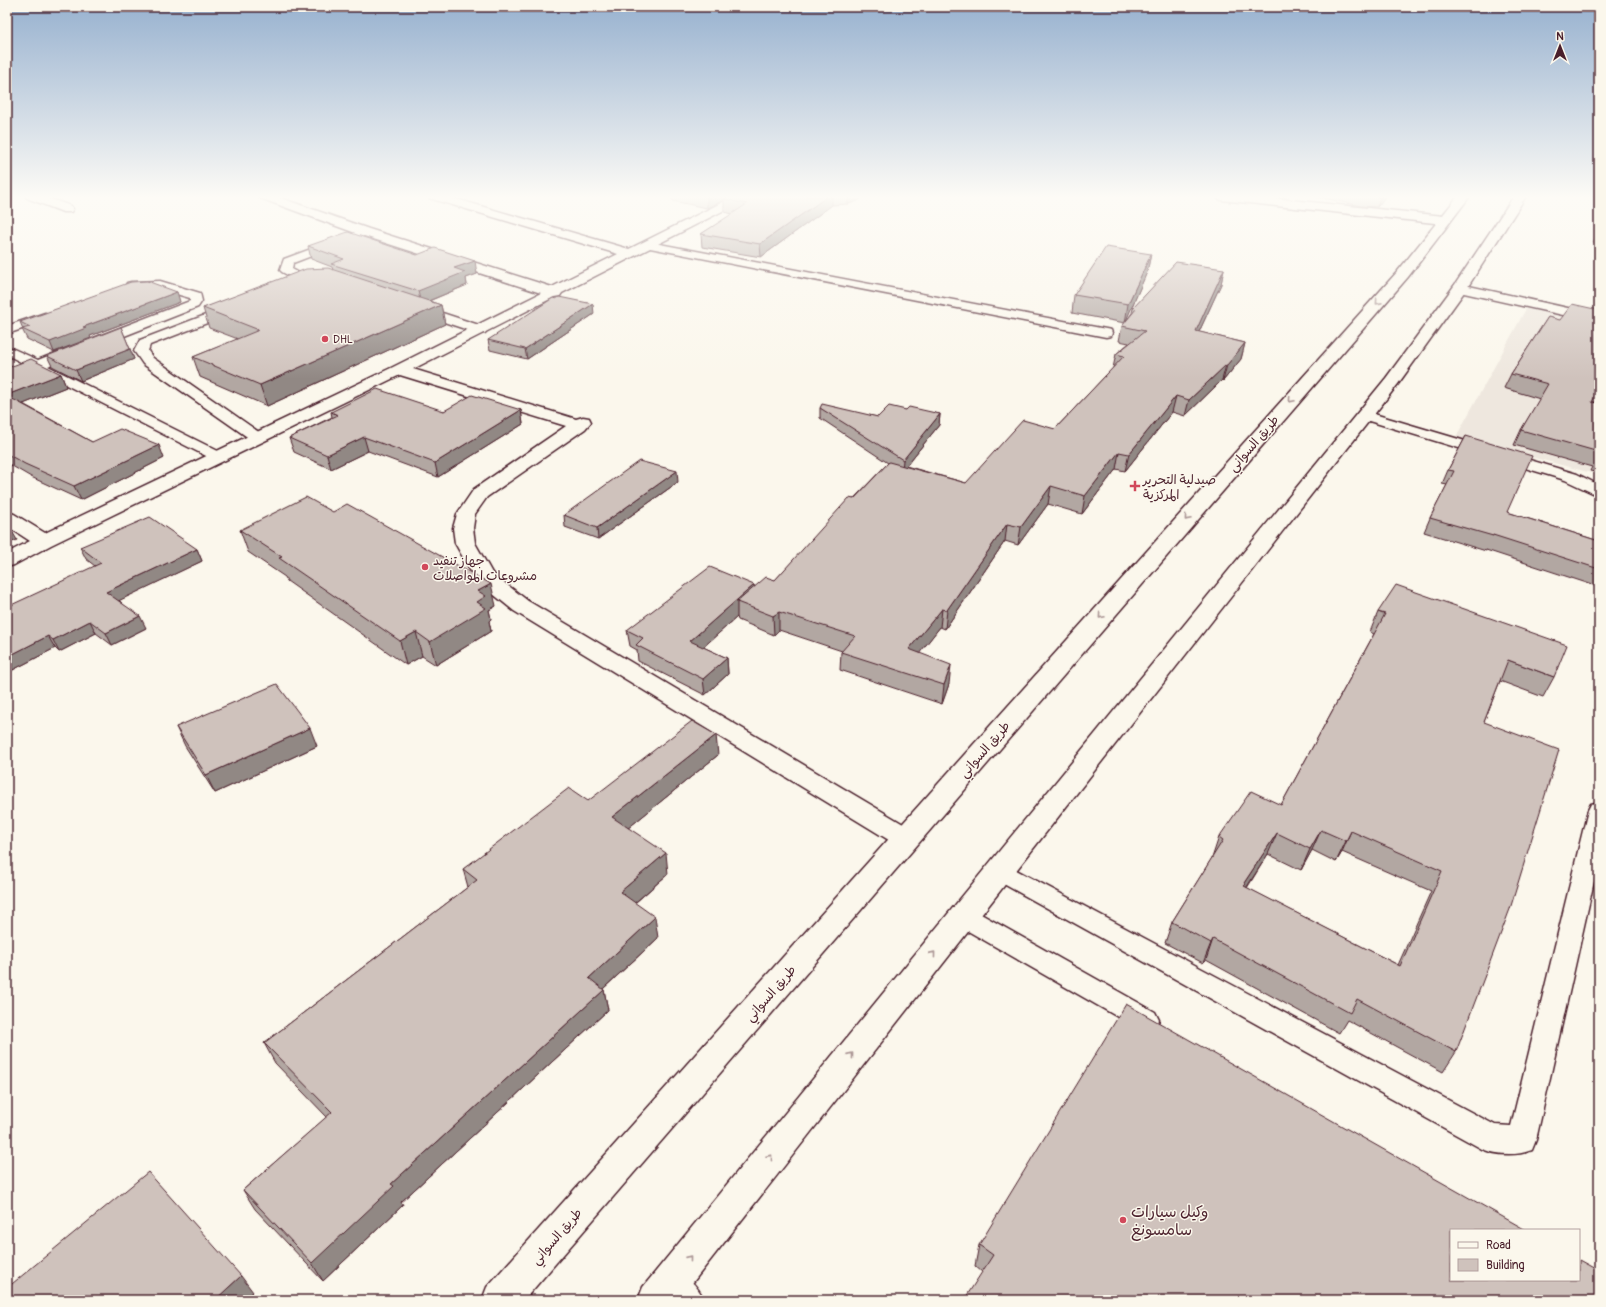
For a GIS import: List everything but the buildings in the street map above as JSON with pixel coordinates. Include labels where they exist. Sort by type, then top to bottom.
[{"type":"main road","points":[[443,257],[555,293]]},
{"type":"main road","points":[[7,561],[44,541],[481,330],[625,257]]},
{"type":"main road","name":"طريق السواني","points":[[500,1300],[1403,274],[1416,257]]},
{"type":"main road","points":[[671,1294],[963,916],[1392,381],[1460,288],[1480,257]]},
{"type":"main road","points":[[1460,288],[1599,319]]},
{"type":"main road","points":[[399,370],[581,424],[480,493],[466,514],[463,528],[465,543],[484,578],[521,606],[906,838]]},
{"type":"main road","points":[[7,518],[44,541]]},
{"type":"lane","points":[[299,257],[288,261],[286,270],[308,282]]},
{"type":"lane","points":[[711,257],[1106,333]]},
{"type":"lane","points":[[290,286],[322,281]]},
{"type":"lane","points":[[38,365],[194,304],[196,301],[196,296],[160,285],[133,286],[118,291]]},
{"type":"lane","points":[[408,305],[481,330]]},
{"type":"lane","points":[[239,306],[144,343],[141,351],[148,361],[258,438]]},
{"type":"lane","points":[[7,330],[59,312]]},
{"type":"lane","points":[[7,350],[219,457]]},
{"type":"lane","points":[[1364,415],[1571,477],[1599,491]]},
{"type":"lane","points":[[999,871],[1492,1139],[1522,1140],[1599,810]]},
{"type":"lane","points":[[963,916],[1164,1030]]},
{"type":"shaded area","points":[[1527,307],[1599,323],[1599,475],[1456,437]]},
{"type":"place","name":"DHL","points":[[325,339]]},
{"type":"place","name":"صيدلية التحرير المركزية","points":[[1135,486]]},
{"type":"place","name":"جهاز تنفيد مشروعات المواصلات","points":[[425,567]]},
{"type":"place","name":"وكيل سيارات سامسونغ","points":[[1123,1220]]}]
